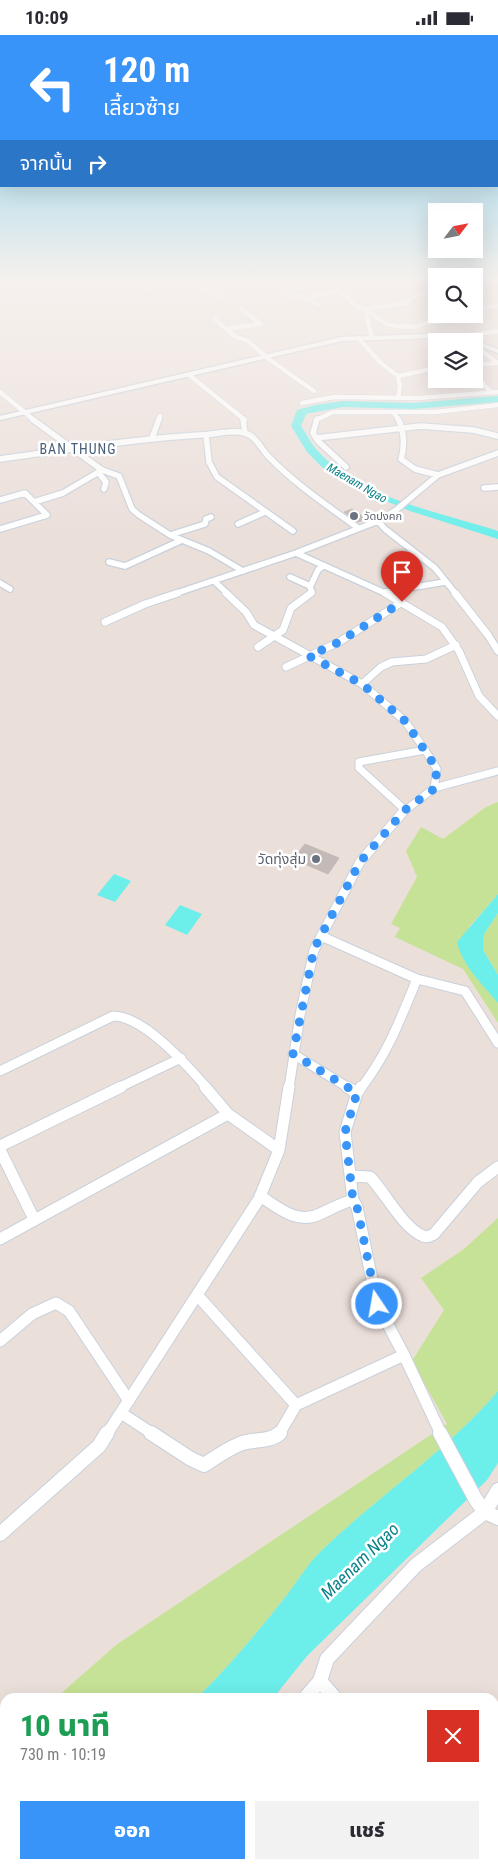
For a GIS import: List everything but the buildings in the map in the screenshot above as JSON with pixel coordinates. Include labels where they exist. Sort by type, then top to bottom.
[{"type":"main road","points":[[0,418],[224,367]]},
{"type":"street","points":[[281,367],[314,391]]},
{"type":"street","points":[[385,367],[398,376],[400,386],[398,398]]},
{"type":"street","points":[[398,376],[428,370]]},
{"type":"street","points":[[189,375],[245,419],[245,433]]},
{"type":"street","points":[[483,384],[491,392]]},
{"type":"street","points":[[0,392],[24,413],[74,449],[100,471],[106,482],[104,489]]},
{"type":"street","points":[[302,403],[334,397],[398,398],[498,392]]},
{"type":"street","points":[[346,467],[313,433],[316,420],[325,414],[344,411],[393,413],[435,411],[498,405]]},
{"type":"street","points":[[393,413],[402,427],[405,448],[401,459],[415,469],[438,475]]},
{"type":"street","points":[[152,438],[160,416]]},
{"type":"street","points":[[316,437],[356,434],[402,427],[444,427],[473,430],[498,436]]},
{"type":"street","points":[[0,459],[152,438],[206,435],[222,432],[245,433],[253,437],[269,457],[312,494],[358,528]]},
{"type":"street","points":[[206,435],[206,452],[215,474],[292,531]]},
{"type":"street","points":[[105,622],[146,604],[296,553],[378,521],[396,510],[438,475],[498,453]]},
{"type":"street","points":[[34,502],[63,493],[100,471],[119,475],[132,509],[170,535],[224,559],[243,571]]},
{"type":"street","points":[[484,488],[498,487]]},
{"type":"street","points":[[0,501],[25,493],[47,515],[0,529]]},
{"type":"street","points":[[238,524],[265,512]]},
{"type":"street","points":[[170,535],[205,524],[206,519],[211,517]]},
{"type":"street","points":[[378,521],[390,533],[428,561],[488,635],[498,651]]},
{"type":"street","points":[[109,562],[125,566],[145,559],[182,540]]},
{"type":"street","points":[[296,553],[385,592],[442,627],[456,645],[480,698],[498,716]]},
{"type":"street","points":[[258,647],[277,636],[283,630],[291,608],[312,592],[310,586],[318,570],[323,566]]},
{"type":"street","points":[[290,577],[310,586]]},
{"type":"street","points":[[214,581],[246,612],[254,625],[362,684],[405,721],[437,769],[434,789]]},
{"type":"street","points":[[385,592],[445,582]]},
{"type":"street","points":[[0,583],[10,589]]},
{"type":"street","points":[[286,667],[339,642],[402,602]]},
{"type":"street","points":[[362,684],[381,667],[392,662],[426,659],[456,645]]},
{"type":"street","points":[[405,810],[360,767],[358,762],[425,750]]},
{"type":"street","points":[[0,1534],[99,1447],[198,1296],[260,1196],[279,1150],[293,1054],[314,949],[360,862],[405,810],[434,789],[498,771]]},
{"type":"street","points":[[321,936],[417,979],[465,991],[498,1043]]},
{"type":"street","points":[[417,979],[393,1039],[377,1067],[357,1093],[345,1132],[353,1200],[357,1207],[377,1304],[404,1355],[443,1439],[476,1500],[485,1512],[498,1519]]},
{"type":"street","points":[[0,1071],[113,1016],[122,1016],[138,1024],[181,1058],[228,1114],[279,1150]]},
{"type":"street","points":[[293,1054],[357,1093]]},
{"type":"street","points":[[0,1146],[181,1058]]},
{"type":"street","points":[[0,1239],[228,1114]]},
{"type":"street","points":[[0,1150],[34,1219]]},
{"type":"street","points":[[350,1176],[370,1177],[410,1224],[423,1236],[428,1237],[434,1234],[478,1182],[498,1167]]},
{"type":"street","points":[[260,1196],[296,1218],[306,1219],[344,1202],[353,1200]]},
{"type":"street","points":[[198,1296],[296,1405]]},
{"type":"street","points":[[0,1341],[32,1314],[56,1303],[69,1311],[129,1401]]},
{"type":"street","points":[[121,1413],[191,1459],[204,1465],[237,1445],[256,1439],[272,1439],[282,1432],[296,1405],[404,1355]]},
{"type":"street","points":[[310,1693],[320,1681],[327,1659],[416,1565],[485,1512],[498,1490]]},
{"type":"street","points":[[320,1681],[330,1693]]},
{"type":"green space","points":[[498,802],[498,894],[469,927],[468,966],[498,1003],[498,1023],[463,969],[395,937],[400,928],[391,924],[417,877],[406,851],[421,827],[443,839],[486,807]]},
{"type":"green space","points":[[498,913],[498,975],[483,950],[484,934]]},
{"type":"green space","points":[[498,1218],[498,1391],[478,1413],[434,1454],[320,1552],[252,1638],[202,1693],[62,1693],[116,1645],[447,1424],[412,1361],[444,1310],[421,1278],[464,1249]]},
{"type":"water","points":[[114,874],[131,881],[115,902],[97,895]]},
{"type":"water","points":[[498,894],[498,913],[484,934],[483,950],[498,975],[498,1003],[468,967],[457,942]]},
{"type":"water","points":[[180,905],[202,914],[187,935],[165,925]]},
{"type":"water","points":[[498,1391],[498,1463],[487,1480],[307,1656],[277,1693],[202,1693],[252,1638],[320,1552],[434,1454],[478,1413]]},
{"type":"waterway","name":"Maenam Ngao","points":[[498,399],[414,406],[329,405],[301,412],[296,426],[311,450],[331,469],[356,485],[384,498],[498,535]]},
{"type":"place","name":"วัดปงคก","points":[[354,516]]},
{"type":"place","name":"วัดทุ่งสุ่ม","points":[[316,859]]},
{"type":"district","name":"BAN THUNG","points":[[78,449]]},
{"type":"route","points":[[377,1304],[357,1207],[353,1200],[345,1132],[357,1093],[293,1054],[314,949],[360,862],[405,810],[434,789],[437,769],[405,721],[362,684],[309,656],[339,642],[402,602]]}]
